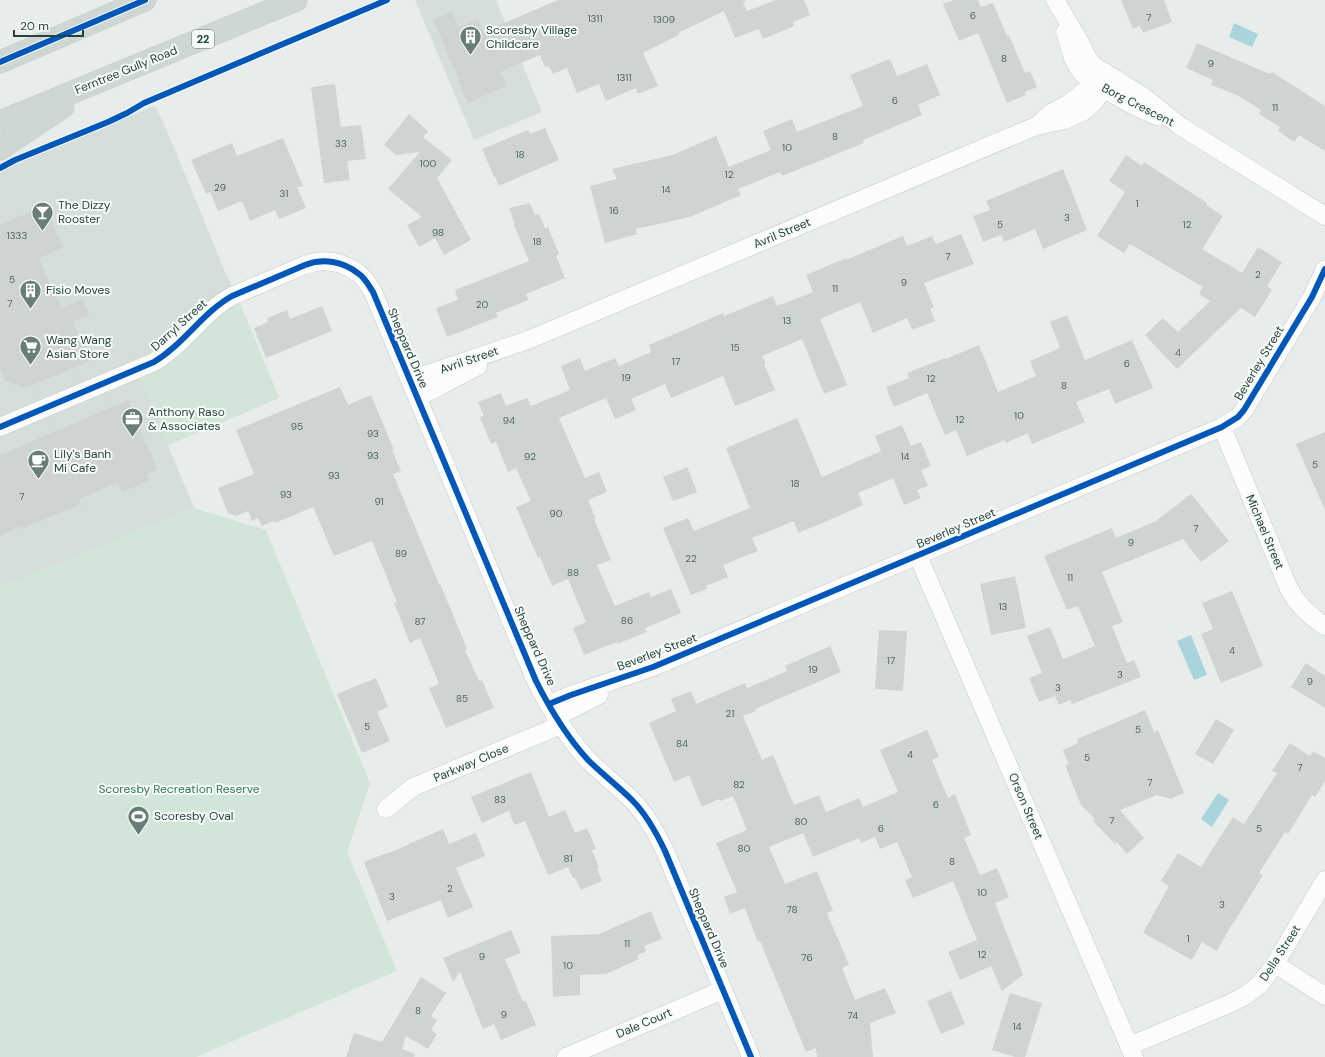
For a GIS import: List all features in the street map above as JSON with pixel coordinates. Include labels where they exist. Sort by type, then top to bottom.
[{"type":"main road","points":[[0,62],[146,0]]},
{"type":"main road","name":"Ferntree Gully Road","points":[[0,122],[296,0]]},
{"type":"main road","points":[[0,149],[110,77]]},
{"type":"street","name":"Borg Crescent","points":[[1055,0],[1102,82],[1144,97],[1180,126],[1325,216]]},
{"type":"street","name":"Avril Street","points":[[413,389],[1036,126],[1051,113],[1102,82]]},
{"type":"street","name":"Darryl Street","points":[[0,427],[154,362],[164,356],[210,311],[221,302],[232,296],[313,261],[331,261],[350,268]]},
{"type":"street","name":"Sheppard Drive","points":[[350,268],[360,274],[373,292],[536,681],[555,715],[589,761],[632,800],[653,828],[665,851],[751,1057]]},
{"type":"street","name":"Beverley Street","points":[[555,715],[571,695],[652,667],[1222,427],[1244,410],[1312,297],[1325,269]]},
{"type":"street","name":"Beverley Street","points":[[1312,297],[1325,282]]},
{"type":"street","name":"Michael Street","points":[[1222,427],[1289,589],[1304,611],[1325,626]]},
{"type":"street","name":"Orson Street","points":[[918,556],[1131,1051]]},
{"type":"street","name":"Parkway Close","points":[[386,808],[414,787],[555,715]]},
{"type":"street","name":"Della Street","points":[[1131,1051],[1238,1000],[1259,985],[1275,964],[1325,880]]},
{"type":"street","points":[[1275,964],[1325,996]]},
{"type":"street","name":"Dale Court","points":[[566,1057],[723,990]]},
{"type":"shaded area","points":[[415,0],[496,0],[542,112],[474,140]]},
{"type":"shaded area","points":[[154,106],[156,107],[171,140],[279,398],[168,445],[194,508],[0,588],[0,170]]},
{"type":"green space","points":[[236,294],[279,398],[168,445],[136,370]]},
{"type":"green space","name":"Scoresby Recreation Reserve","points":[[194,508],[266,530],[370,783],[347,852],[397,971],[196,1057],[0,1057],[0,588]]},
{"type":"water","points":[[1234,23],[1258,34],[1252,47],[1229,37]]},
{"type":"water","points":[[1191,635],[1207,675],[1194,680],[1177,641]]},
{"type":"water","points":[[1218,793],[1229,800],[1212,827],[1201,819]]},
{"type":"building","points":[[558,0],[747,0],[743,2],[747,11],[776,0],[804,0],[810,15],[793,22],[794,26],[763,39],[759,29],[735,38],[724,11],[678,33],[679,35],[643,53],[658,86],[638,94],[636,88],[606,101],[599,84],[577,93],[567,68],[553,74],[549,66],[545,67],[540,55],[500,72],[506,86],[468,103],[433,19],[452,11],[459,27],[478,19],[483,32]]},
{"type":"building","points":[[954,0],[978,0],[981,7],[993,3],[1007,36],[1009,35],[1025,73],[1030,71],[1037,87],[1025,92],[1026,95],[1007,103],[978,33],[959,41],[943,4]]},
{"type":"building","points":[[1121,0],[1164,0],[1172,22],[1143,33],[1140,26],[1133,29]]},
{"type":"building","points":[[1197,43],[1270,74],[1272,72],[1325,106],[1325,151],[1299,135],[1294,142],[1278,131],[1280,127],[1259,114],[1261,110],[1237,95],[1211,85],[1213,80],[1186,68]]},
{"type":"building","points":[[890,59],[897,76],[927,64],[940,95],[918,105],[922,115],[863,140],[864,143],[782,176],[780,172],[738,189],[741,195],[690,217],[636,229],[637,234],[605,243],[590,186],[617,179],[612,169],[673,155],[716,136],[729,167],[771,150],[763,131],[792,119],[797,132],[863,106],[850,75]]},
{"type":"building","points":[[335,84],[341,127],[361,125],[366,159],[347,161],[350,180],[324,183],[311,87]]},
{"type":"building","points":[[409,114],[428,131],[423,137],[452,160],[437,178],[471,240],[444,255],[435,238],[419,247],[407,225],[422,217],[388,189],[420,152],[396,155],[384,145]]},
{"type":"building","points":[[545,128],[559,160],[499,186],[482,149],[528,130],[530,134]]},
{"type":"building","points":[[283,138],[303,186],[297,187],[306,208],[279,219],[275,210],[250,221],[242,201],[218,211],[210,192],[206,194],[191,160],[232,143],[237,156]]},
{"type":"building","points":[[1126,155],[1142,166],[1144,162],[1207,203],[1206,205],[1223,216],[1202,249],[1242,273],[1258,247],[1282,262],[1267,286],[1272,290],[1255,317],[1241,308],[1177,369],[1145,335],[1163,318],[1178,332],[1210,301],[1199,294],[1203,287],[1130,244],[1124,253],[1097,236],[1125,192],[1109,181]]},
{"type":"building","points":[[1063,169],[1087,230],[1043,249],[1035,229],[1004,242],[1001,235],[983,242],[973,216],[990,210],[986,201]]},
{"type":"building","points":[[530,203],[535,215],[539,214],[545,228],[548,227],[559,254],[556,256],[565,278],[526,294],[528,300],[496,313],[498,317],[447,337],[436,308],[458,300],[455,290],[529,261],[514,225],[515,224],[509,208]]},
{"type":"building","points":[[46,206],[63,248],[39,258],[61,308],[82,299],[89,315],[73,322],[90,361],[25,388],[5,381],[0,369],[0,224]]},
{"type":"building","points":[[961,234],[974,264],[924,283],[934,307],[930,309],[935,321],[912,330],[907,318],[873,333],[860,302],[820,319],[847,385],[824,394],[802,339],[762,356],[775,390],[735,406],[723,376],[671,398],[665,384],[631,399],[636,410],[615,419],[606,398],[559,418],[585,478],[599,472],[607,492],[588,500],[611,560],[597,565],[615,606],[649,592],[651,597],[671,589],[681,613],[645,628],[647,632],[584,655],[573,628],[586,622],[568,579],[552,586],[516,507],[531,501],[516,468],[508,472],[496,442],[491,444],[480,417],[484,416],[478,402],[501,393],[506,406],[527,398],[531,406],[570,390],[561,366],[580,358],[585,371],[615,358],[619,366],[651,352],[649,345],[723,313],[724,316],[773,296],[777,306],[813,292],[806,275],[903,236],[907,246],[932,236],[936,244]]},
{"type":"building","points":[[322,306],[332,331],[266,358],[254,328],[268,322],[267,318],[287,310],[290,319]]},
{"type":"building","points":[[1067,315],[1085,360],[1132,340],[1153,388],[1115,404],[1109,389],[1076,402],[1085,422],[1032,444],[1028,433],[1006,443],[1005,440],[967,456],[956,430],[945,435],[927,393],[894,407],[886,387],[909,378],[907,373],[979,345],[998,392],[1036,376],[1030,361],[1060,348],[1050,322]]},
{"type":"building","points":[[340,387],[348,405],[371,395],[401,471],[393,474],[452,612],[467,649],[465,650],[479,681],[482,680],[494,708],[446,728],[429,688],[439,684],[420,638],[410,643],[394,603],[397,602],[372,541],[334,556],[313,507],[275,523],[274,521],[262,526],[258,518],[252,521],[248,511],[236,516],[228,513],[218,488],[254,474],[236,430]]},
{"type":"building","points":[[128,400],[157,470],[146,474],[149,481],[122,492],[118,482],[79,499],[81,504],[23,528],[22,526],[0,536],[0,455]]},
{"type":"building","points":[[797,418],[822,477],[881,451],[875,436],[902,425],[911,446],[921,442],[931,466],[921,470],[928,486],[917,490],[921,498],[904,505],[893,478],[858,493],[863,505],[825,522],[798,533],[794,521],[752,538],[758,551],[723,565],[728,577],[706,586],[707,589],[691,595],[663,528],[688,518],[694,531],[750,508],[726,448]]},
{"type":"building","points":[[1325,432],[1325,510],[1296,444]]},
{"type":"building","points":[[687,467],[697,492],[673,501],[663,477]]},
{"type":"building","points":[[1191,494],[1229,541],[1201,562],[1183,539],[1102,572],[1123,622],[1112,626],[1127,663],[1134,660],[1141,677],[1072,704],[1070,700],[1059,705],[1055,696],[1039,702],[1029,678],[1042,673],[1027,636],[1050,627],[1063,659],[1095,646],[1078,606],[1067,610],[1044,556],[1112,528],[1116,538],[1156,521]]},
{"type":"building","points":[[1015,576],[1026,628],[991,635],[980,584]]},
{"type":"building","points":[[1232,591],[1263,666],[1221,683],[1201,634],[1213,629],[1202,603]]},
{"type":"building","points":[[879,630],[907,631],[903,691],[875,689]]},
{"type":"building","points":[[830,646],[841,672],[755,709],[756,711],[743,716],[762,760],[773,755],[794,805],[819,795],[826,812],[859,798],[863,807],[898,792],[880,750],[927,730],[939,757],[932,760],[948,798],[955,794],[971,835],[964,838],[980,875],[997,868],[1009,897],[995,903],[1023,975],[1002,991],[991,966],[960,980],[948,952],[977,940],[953,881],[913,898],[905,880],[912,877],[897,842],[880,849],[875,837],[861,843],[859,838],[813,857],[803,833],[769,847],[785,884],[817,871],[833,911],[827,913],[849,965],[842,968],[855,1000],[885,988],[896,1013],[870,1023],[873,1057],[817,1057],[816,1048],[806,1052],[760,941],[758,942],[745,908],[730,914],[724,897],[737,892],[716,843],[747,830],[733,796],[720,801],[719,799],[702,807],[689,775],[674,782],[649,723],[676,711],[671,699],[691,691],[696,704],[745,683],[747,688],[787,671],[785,666]]},
{"type":"building","points":[[1306,663],[1325,676],[1325,708],[1291,687]]},
{"type":"building","points":[[376,678],[388,707],[377,712],[390,741],[362,753],[337,694]]},
{"type":"building","points":[[1145,710],[1154,732],[1158,730],[1184,793],[1171,799],[1157,795],[1120,810],[1144,838],[1127,854],[1117,842],[1115,844],[1093,821],[1095,819],[1081,805],[1065,765],[1069,764],[1063,750],[1078,743],[1077,739]]},
{"type":"building","points":[[1216,719],[1234,730],[1213,764],[1195,754]]},
{"type":"building","points":[[1290,743],[1310,756],[1313,751],[1325,758],[1325,781],[1315,797],[1312,795],[1288,834],[1285,832],[1259,873],[1263,875],[1217,951],[1202,942],[1192,960],[1143,933],[1169,886],[1161,881],[1178,853],[1201,867],[1233,817],[1244,824],[1277,773],[1272,771]]},
{"type":"building","points":[[531,772],[549,817],[565,810],[575,833],[587,828],[596,849],[592,850],[602,881],[581,890],[568,867],[548,875],[525,821],[514,825],[509,811],[482,823],[471,797]]},
{"type":"building","points":[[443,829],[449,844],[476,833],[485,856],[456,868],[473,907],[448,918],[441,900],[387,921],[364,862],[389,853]]},
{"type":"building","points":[[651,911],[662,939],[644,946],[646,952],[637,955],[639,959],[606,974],[580,975],[580,995],[553,997],[551,936],[599,934]]},
{"type":"building","points":[[511,930],[521,953],[505,959],[523,1002],[526,1001],[536,1025],[501,1040],[494,1024],[483,1029],[460,972],[453,982],[443,958]]},
{"type":"building","points":[[421,977],[446,993],[431,1016],[437,1020],[431,1030],[437,1034],[428,1049],[406,1036],[402,1049],[415,1054],[414,1057],[346,1057],[354,1033],[382,1042]]},
{"type":"building","points":[[951,991],[965,1024],[941,1034],[927,1001]]},
{"type":"building","points":[[1010,993],[1042,1003],[1025,1057],[1015,1057],[992,1050]]},
{"type":"cycle path","points":[[0,62],[145,0]]},
{"type":"cycle path","points":[[0,168],[15,160],[108,122],[144,103],[387,0]]},
{"type":"cycle path","points":[[0,427],[154,362],[165,355],[221,303],[232,296],[305,265],[326,261],[333,262],[346,266],[361,276],[373,292],[536,681],[559,722],[580,751],[593,765],[632,800],[642,811],[654,830],[665,851],[751,1057]]},
{"type":"cycle path","points":[[549,704],[653,667],[1222,427],[1238,417],[1244,410],[1312,297],[1325,269]]},
{"type":"place","name":"Scoresby Village Childcare","points":[[471,56]]},
{"type":"place","name":"The Dizzy Rooster","points":[[43,232]]},
{"type":"place","name":"Fisio Moves","points":[[30,310]]},
{"type":"place","name":"Wang Wang Asian Store","points":[[30,366]]},
{"type":"place","name":"Anthony Raso & Associates","points":[[133,438]]},
{"type":"place","name":"Lily's Banh Mi Cafe","points":[[38,480]]},
{"type":"place","name":"Scoresby Oval","points":[[139,836]]}]
